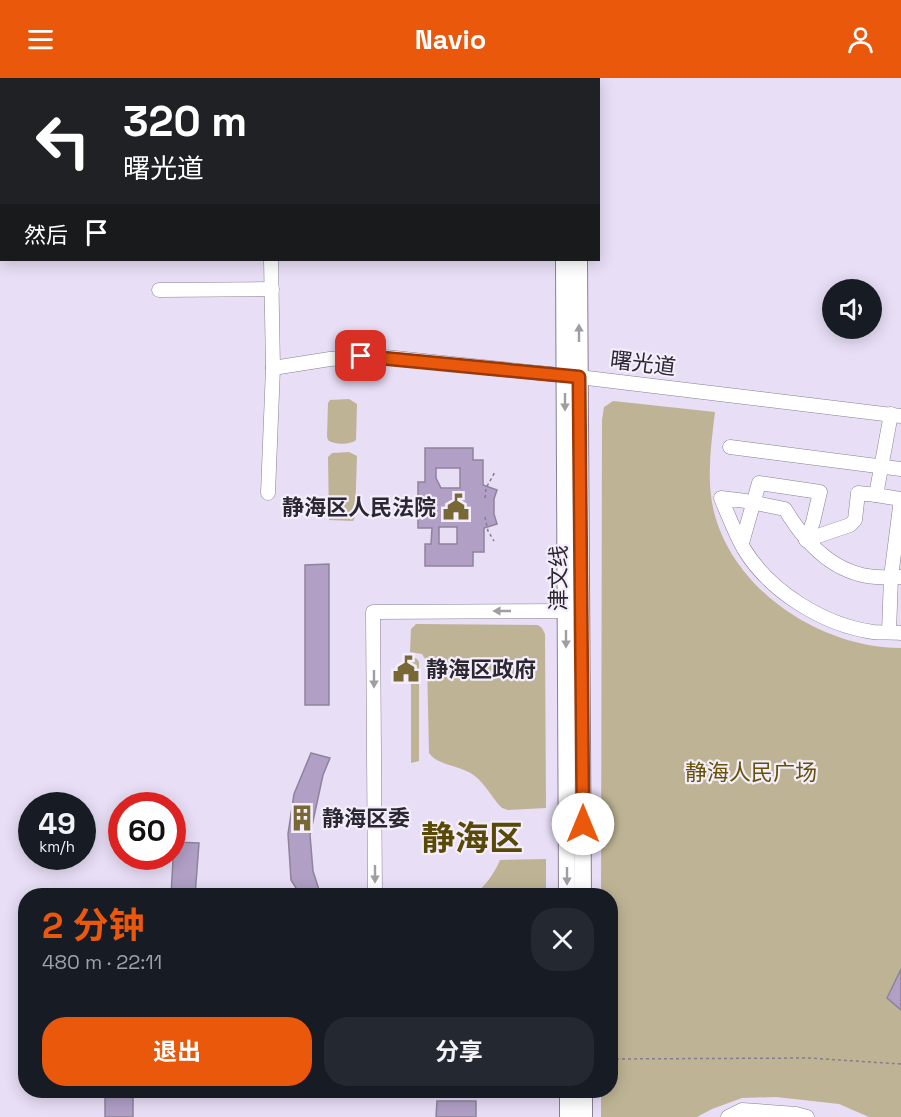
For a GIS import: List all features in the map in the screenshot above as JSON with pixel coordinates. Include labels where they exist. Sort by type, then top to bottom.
[{"type":"main road","name":"津文线","points":[[564,261],[572,376]]},
{"type":"main road","name":"津文线","points":[[567,888],[573,611],[572,376],[579,261]]},
{"type":"main road","name":"津文线","points":[[573,611],[583,888]]},
{"type":"main road","points":[[568,1098],[568,1117]]},
{"type":"main road","points":[[584,1098],[584,1117]]},
{"type":"street","points":[[268,493],[273,368],[271,261]]},
{"type":"street","points":[[159,290],[272,289]]},
{"type":"street","name":"曙光道","points":[[273,368],[344,357],[375,356],[572,376],[896,415]]},
{"type":"street","points":[[876,495],[881,467],[896,415]]},
{"type":"street","points":[[730,447],[901,469]]},
{"type":"street","points":[[742,543],[759,483],[820,492],[806,540]]},
{"type":"street","points":[[806,540],[850,525],[855,520],[858,493],[901,499],[895,632],[874,632],[838,623],[798,601],[766,576],[742,543],[721,498],[785,509],[794,526],[806,540],[832,561],[857,575],[896,577]]},
{"type":"street","points":[[375,888],[373,612],[573,611]]},
{"type":"street","points":[[728,1117],[742,1110],[796,1114],[807,1117]]},
{"type":"path","points":[[485,498],[486,488],[495,472]]},
{"type":"path","points":[[485,517],[488,531],[494,541]]},
{"type":"path","points":[[618,1059],[809,1058],[901,1064]]},
{"type":"green space","points":[[349,399],[357,404],[356,440],[346,444],[331,442],[327,437],[328,403],[330,400]]},
{"type":"green space","name":"静海人民广场","points":[[613,401],[715,412],[710,488],[714,512],[724,541],[740,567],[761,590],[785,610],[812,626],[841,638],[871,645],[901,648],[901,1117],[869,1117],[839,1104],[776,1097],[742,1098],[697,1117],[601,1117],[601,1098],[618,1098],[618,888],[601,888],[602,420],[604,407]]},
{"type":"green space","points":[[349,452],[357,456],[355,517],[353,521],[329,520],[328,457],[332,453]]},
{"type":"green space","points":[[416,624],[538,625],[542,628],[545,634],[546,808],[508,810],[502,808],[471,773],[441,762],[429,753],[427,662],[422,654],[410,652],[411,629]]},
{"type":"green space","points":[[411,656],[419,662],[419,761],[411,763]]},
{"type":"green space","points":[[546,859],[546,888],[481,888],[489,880],[500,860]]},
{"type":"building","name":"静海区人民法院","points":[[425,448],[473,448],[473,460],[483,460],[483,485],[497,490],[494,499],[494,514],[497,524],[484,528],[484,552],[473,552],[473,566],[425,566],[425,544],[431,544],[432,528],[418,528],[418,482],[425,482]],"holes":[[[436,468],[460,468],[460,488],[441,488],[436,478]],[[439,527],[457,527],[457,544],[439,544]]]},
{"type":"building","points":[[329,564],[329,705],[305,705],[305,565]]},
{"type":"building","name":"静海区委","points":[[311,753],[330,758],[323,775],[310,835],[313,871],[318,888],[296,888],[291,880],[288,834],[294,794]]},
{"type":"building","points":[[186,842],[199,843],[196,888],[171,888],[172,870],[186,870]]},
{"type":"building","points":[[901,969],[901,1010],[887,998]]},
{"type":"building","points":[[105,1098],[133,1098],[133,1117],[105,1117]]},
{"type":"building","points":[[437,1101],[476,1101],[476,1117],[436,1117]]},
{"type":"place","name":"静海区人民法院","points":[[456,507]]},
{"type":"place","name":"静海区政府","points":[[406,669]]},
{"type":"place","name":"静海区委","points":[[302,818]]},
{"type":"district","name":"静海区","points":[[472,838]]},
{"type":"route","points":[[361,356],[579,377],[583,824]]}]
